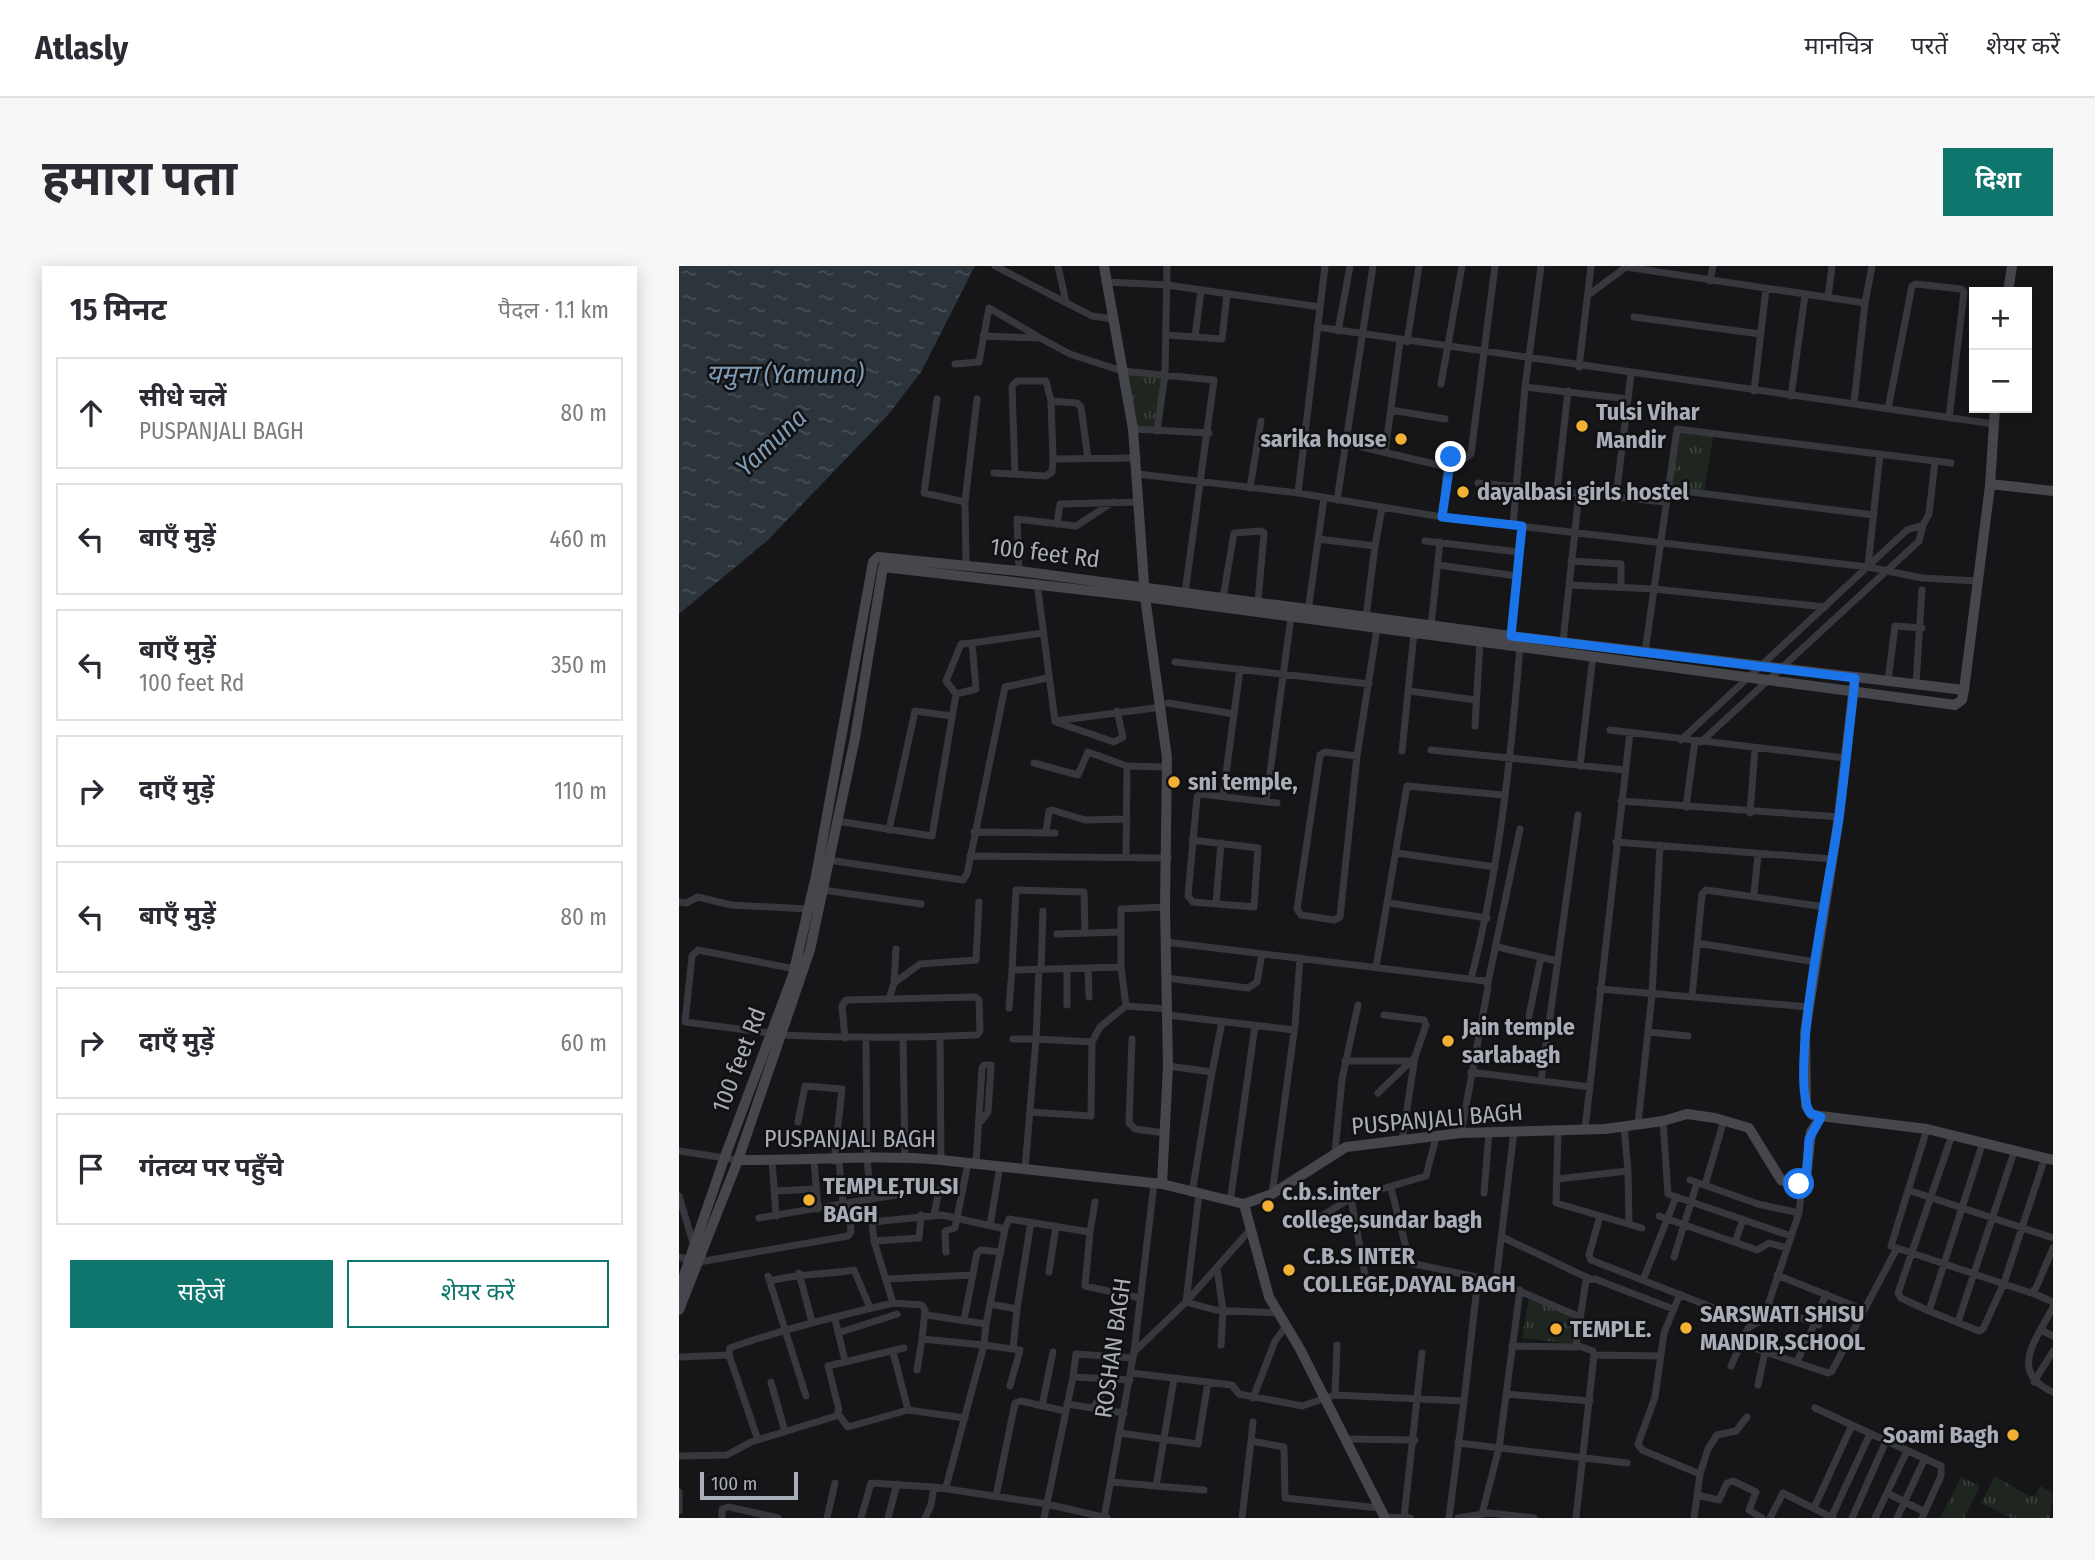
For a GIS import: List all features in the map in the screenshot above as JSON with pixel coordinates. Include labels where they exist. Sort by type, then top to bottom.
[{"type":"main road","points":[[1104,266],[1133,429],[1145,592],[1165,705],[1168,1066],[1165,1133],[1158,1184]]},
{"type":"main road","points":[[2009,287],[2012,266]]},
{"type":"main road","points":[[679,1310],[695,1261],[738,1160],[823,890],[868,670],[877,616],[880,572],[883,567],[1145,592],[1291,617],[1308,614],[1377,628],[1955,705],[1962,700],[1964,690],[1990,484],[1995,413]]},
{"type":"main road","points":[[1990,484],[2053,491]]},
{"type":"main road","name":"100 feet Rd","points":[[797,971],[873,562],[882,555],[1019,570],[1145,592],[1185,593],[1258,601],[1308,614],[1366,617],[1964,690]]},
{"type":"main road","points":[[1855,678],[1839,817],[1809,1007],[1804,1056],[1804,1101],[1810,1113],[1821,1117],[1927,1129],[2049,1159]]},
{"type":"main road","name":"100 feet Rd","points":[[679,1290],[695,1261],[695,1247],[724,1159],[776,1034]]},
{"type":"main road","name":"PUSPANJALI BAGH","points":[[738,1160],[836,1161],[905,1157],[941,1160],[1158,1184],[1244,1204],[1272,1194],[1346,1147],[1461,1133],[1624,1126],[1663,1121],[1686,1114],[1743,1125],[1753,1132],[1781,1180],[1802,1184]]},
{"type":"main road","points":[[1802,1184],[1806,1179],[1811,1132],[1821,1117]]},
{"type":"main road","points":[[1244,1204],[1249,1231],[1269,1297],[1329,1396],[1346,1439],[1383,1514]]},
{"type":"street","points":[[1058,266],[1066,302]]},
{"type":"street","points":[[1157,431],[1165,374],[1167,266]]},
{"type":"street","points":[[1298,493],[1325,266]]},
{"type":"street","points":[[1338,331],[1350,266]]},
{"type":"street","points":[[1337,500],[1360,336],[1373,266]]},
{"type":"street","points":[[1385,452],[1419,266]]},
{"type":"street","points":[[1441,384],[1462,266]]},
{"type":"street","points":[[1442,517],[1450,458],[1466,459],[1471,454],[1495,266]]},
{"type":"street","points":[[1511,636],[1519,552],[1518,487],[1525,387],[1541,266]]},
{"type":"street","points":[[1579,367],[1591,266]]},
{"type":"street","points":[[1671,276],[1672,266]]},
{"type":"street","points":[[1710,281],[1713,266]]},
{"type":"street","points":[[1828,297],[1832,266]]},
{"type":"street","points":[[1854,403],[1865,303],[1872,266]]},
{"type":"street","points":[[998,267],[1092,316],[1114,319]]},
{"type":"street","points":[[1587,296],[1626,267],[1671,276],[1865,303]]},
{"type":"street","points":[[1107,282],[1167,285],[1320,307]]},
{"type":"street","points":[[1888,409],[1912,286],[1916,284],[1961,289],[1964,292],[1949,418]]},
{"type":"street","points":[[1754,391],[1766,289]]},
{"type":"street","points":[[1195,337],[1201,290]]},
{"type":"street","points":[[1166,335],[1222,339],[1227,294]]},
{"type":"street","points":[[1791,396],[1805,295]]},
{"type":"street","points":[[955,363],[978,363],[989,308],[1070,354],[1122,371],[1214,380],[1209,433],[1185,593]]},
{"type":"street","points":[[1634,317],[1760,334]]},
{"type":"street","points":[[1317,327],[1360,336],[1994,424]]},
{"type":"street","points":[[983,335],[1040,338]]},
{"type":"street","points":[[1616,497],[1631,374]]},
{"type":"street","points":[[994,473],[1047,477],[1052,472],[1051,401],[1046,381],[1017,382],[1012,386],[1015,474]]},
{"type":"street","points":[[1525,387],[1627,398]]},
{"type":"street","points":[[1557,490],[1568,391]]},
{"type":"street","points":[[966,565],[965,502],[977,398]]},
{"type":"street","points":[[937,399],[924,493],[965,502]]},
{"type":"street","points":[[1051,401],[1079,404],[1088,459]]},
{"type":"street","points":[[1391,410],[1445,419]]},
{"type":"street","points":[[1250,488],[1261,421]]},
{"type":"street","points":[[1645,652],[1675,434],[1681,428],[1951,463]]},
{"type":"street","points":[[1133,429],[1209,433]]},
{"type":"street","points":[[1345,443],[1448,468]]},
{"type":"street","points":[[1868,566],[1880,454]]},
{"type":"street","points":[[1053,459],[1137,458]]},
{"type":"street","points":[[1686,807],[1698,742],[1919,541],[1929,514],[1935,461]]},
{"type":"street","points":[[1138,474],[1298,493],[1442,517],[1868,566],[1885,573],[1922,579],[1978,581]]},
{"type":"street","points":[[1478,483],[1665,502]]},
{"type":"street","points":[[1667,489],[1874,515]]},
{"type":"street","points":[[1563,642],[1579,494]]},
{"type":"street","points":[[1308,614],[1324,498]]},
{"type":"street","points":[[1019,570],[1017,519],[1080,525],[1113,502]]},
{"type":"street","points":[[1057,524],[1059,504],[1138,502]]},
{"type":"street","points":[[1366,617],[1382,508]]},
{"type":"street","points":[[1681,740],[1907,530],[1923,525]]},
{"type":"street","points":[[1223,598],[1234,533],[1261,531],[1264,533],[1258,601]]},
{"type":"street","points":[[1318,539],[1375,546]]},
{"type":"street","points":[[1425,541],[1519,552]]},
{"type":"street","points":[[1431,625],[1440,542]]},
{"type":"street","points":[[1571,561],[1621,564],[1621,587]]},
{"type":"street","points":[[1438,565],[1517,576]]},
{"type":"street","points":[[1037,583],[1055,721]]},
{"type":"street","points":[[1570,586],[1654,589],[1825,607]]},
{"type":"street","points":[[1916,684],[1922,628],[1922,590]]},
{"type":"street","points":[[1266,802],[1291,617]]},
{"type":"street","points":[[1888,681],[1895,626],[1922,628]]},
{"type":"street","points":[[1357,756],[1327,752],[1320,755],[1297,909],[1301,915],[1334,920],[1340,917],[1357,756],[1377,628]]},
{"type":"street","points":[[837,821],[932,836],[956,694],[946,681],[961,644],[1043,633]]},
{"type":"street","points":[[1402,751],[1414,633]]},
{"type":"street","points":[[1475,726],[1481,641]]},
{"type":"street","points":[[956,694],[976,689],[972,643]]},
{"type":"street","points":[[1471,979],[1487,918],[1495,867],[1520,646]]},
{"type":"street","points":[[1580,766],[1593,656]]},
{"type":"street","points":[[1175,662],[1369,684]]},
{"type":"street","points":[[1223,796],[1240,669]]},
{"type":"street","points":[[828,860],[957,881],[966,877],[1005,687],[1048,678]]},
{"type":"street","points":[[1409,691],[1476,700]]},
{"type":"street","points":[[1055,721],[1165,705],[1234,714]]},
{"type":"street","points":[[889,830],[915,711],[952,716]]},
{"type":"street","points":[[1055,721],[1114,742],[1123,737],[1117,711]]},
{"type":"street","points":[[1610,730],[1845,758]]},
{"type":"street","points":[[1585,1129],[1630,732]]},
{"type":"street","points":[[1750,813],[1755,748]]},
{"type":"street","points":[[1431,750],[1625,770]]},
{"type":"street","points":[[1034,763],[1077,775],[1089,752],[1127,766],[1167,767]]},
{"type":"street","points":[[1126,857],[1127,766]]},
{"type":"street","points":[[1376,967],[1407,786],[1503,796]]},
{"type":"street","points":[[1192,840],[1258,848],[1256,905],[1251,908],[1193,902],[1188,896],[1192,840],[1198,794],[1277,803]]},
{"type":"street","points":[[1621,801],[1750,813],[1839,817]]},
{"type":"street","points":[[974,832],[1051,833],[1049,811],[1052,810],[1085,820],[1127,819]]},
{"type":"street","points":[[1541,1082],[1578,815]]},
{"type":"street","points":[[1461,1133],[1488,982],[1520,829]]},
{"type":"street","points":[[1616,842],[1832,859]]},
{"type":"street","points":[[1216,904],[1221,843]]},
{"type":"street","points":[[1638,1124],[1652,994],[1660,845]]},
{"type":"street","points":[[1397,852],[1495,867]]},
{"type":"street","points":[[1754,894],[1758,855]]},
{"type":"street","points":[[970,856],[1168,858]]},
{"type":"street","points":[[1692,997],[1704,892],[1709,889],[1754,894],[1825,907]]},
{"type":"street","points":[[823,890],[921,904]]},
{"type":"street","points":[[1009,1008],[1016,890],[1084,892],[1085,933]]},
{"type":"street","points":[[679,901],[686,903],[698,897],[731,905],[809,909]]},
{"type":"street","points":[[894,983],[925,961],[976,960],[979,902]]},
{"type":"street","points":[[1389,903],[1487,918]]},
{"type":"street","points":[[1126,1006],[1121,967],[1120,913],[1124,906],[1165,907]]},
{"type":"street","points":[[1025,1169],[1043,911]]},
{"type":"street","points":[[1057,934],[1121,932]]},
{"type":"street","points":[[1166,942],[1488,982]]},
{"type":"street","points":[[1697,943],[1816,962]]},
{"type":"street","points":[[1497,947],[1557,961]]},
{"type":"street","points":[[889,999],[894,983],[896,949]]},
{"type":"street","points":[[797,971],[698,950],[692,956],[684,1022],[776,1034],[845,1038],[866,1039],[940,1037],[980,1033],[978,998],[844,1001],[845,1038]]},
{"type":"street","points":[[1166,978],[1248,988],[1257,982],[1262,954]]},
{"type":"street","points":[[1529,1016],[1541,957]]},
{"type":"street","points":[[1272,1194],[1294,1030],[1300,958]]},
{"type":"street","points":[[1012,970],[1121,967]]},
{"type":"street","points":[[1088,968],[1089,997]]},
{"type":"street","points":[[1067,969],[1067,1005]]},
{"type":"street","points":[[1600,989],[1809,1007]]},
{"type":"street","points":[[1335,1153],[1345,1061],[1358,1004]]},
{"type":"street","points":[[1030,1112],[1091,1116],[1092,1042],[1100,1027],[1126,1006],[1222,1023],[1294,1030]]},
{"type":"street","points":[[1384,1015],[1426,1021],[1423,1041],[1415,1057],[1402,1141]]},
{"type":"street","points":[[1186,1302],[1195,1193],[1212,1072],[1222,1023]]},
{"type":"street","points":[[1230,1202],[1255,1026]]},
{"type":"street","points":[[1648,1032],[1688,1036]]},
{"type":"street","points":[[940,1037],[941,1160]]},
{"type":"street","points":[[903,1038],[905,1157]]},
{"type":"street","points":[[866,1039],[867,1159],[871,1199]]},
{"type":"street","points":[[1013,1039],[1092,1042]]},
{"type":"street","points":[[1132,1040],[1129,1123],[1135,1129],[1165,1133]]},
{"type":"street","points":[[1378,1093],[1407,1061],[1415,1057]]},
{"type":"street","points":[[1345,1061],[1407,1061]]},
{"type":"street","points":[[946,1252],[945,1231],[954,1229],[981,1121],[988,1112],[991,1065],[984,1065],[982,1068],[978,1113],[981,1121]]},
{"type":"street","points":[[1168,1066],[1212,1072]]},
{"type":"street","points":[[1471,1072],[1590,1087]]},
{"type":"street","points":[[679,1257],[695,1261],[848,1236],[851,1232],[836,1161],[842,1089],[805,1086],[799,1122]]},
{"type":"street","points":[[1674,1257],[1697,1183],[1724,1120]]},
{"type":"street","points":[[1663,1121],[1666,1191],[1676,1198],[1791,1236]]},
{"type":"street","points":[[1624,1126],[1629,1223]]},
{"type":"street","points":[[1927,1129],[1890,1242],[1912,1254],[2033,1293],[2053,1304],[2028,1361],[2028,1371],[2034,1382],[2053,1392]]},
{"type":"street","points":[[1558,1130],[1556,1203],[1642,1228]]},
{"type":"street","points":[[1484,1193],[1489,1132]]},
{"type":"street","points":[[1496,1281],[1514,1132]]},
{"type":"street","points":[[1952,1135],[1899,1296],[1929,1311],[1983,1330],[2004,1283],[2021,1229],[2049,1159]]},
{"type":"street","points":[[1312,1222],[1351,1198],[1426,1176],[1436,1137]]},
{"type":"street","points":[[1929,1311],[1983,1142]]},
{"type":"street","points":[[1958,1322],[2015,1149]]},
{"type":"street","points":[[679,1151],[738,1160]]},
{"type":"street","points":[[772,1160],[776,1216]]},
{"type":"street","points":[[814,1161],[818,1209]]},
{"type":"street","points":[[990,1226],[1000,1166]]},
{"type":"street","points":[[1557,1179],[1628,1171]]},
{"type":"street","points":[[1697,1183],[1758,1204],[1799,1213]]},
{"type":"street","name":"ROSHAN BAGH","points":[[1105,1518],[1134,1355],[1158,1184]]},
{"type":"street","points":[[1731,1366],[1748,1328],[1755,1324],[1767,1305],[1799,1213],[1802,1184]]},
{"type":"street","points":[[1391,1188],[1410,1263],[1496,1281],[1580,1317]]},
{"type":"street","points":[[775,1191],[816,1189]]},
{"type":"street","points":[[935,1215],[939,1190]]},
{"type":"street","points":[[1908,1190],[2053,1238]]},
{"type":"street","points":[[759,1218],[896,1195]]},
{"type":"street","points":[[679,1196],[695,1247]]},
{"type":"street","points":[[1351,1198],[1365,1276]]},
{"type":"street","points":[[1643,1280],[1676,1198]]},
{"type":"street","points":[[1095,1202],[1085,1286],[1140,1298]]},
{"type":"street","points":[[874,1241],[919,1238],[921,1215]]},
{"type":"street","points":[[893,1303],[874,1241],[872,1222],[935,1215],[1005,1229]]},
{"type":"street","points":[[1600,1216],[1590,1259],[1755,1324]]},
{"type":"street","points":[[1659,1216],[1760,1251],[1769,1243],[1787,1248]]},
{"type":"street","points":[[946,1488],[984,1345],[1000,1252],[1009,1219],[1090,1232]]},
{"type":"street","points":[[1735,1242],[1743,1220]]},
{"type":"street","points":[[1013,1349],[1031,1222]]},
{"type":"street","points":[[1049,1272],[1056,1226]]},
{"type":"street","points":[[1044,1518],[1077,1353],[1134,1355],[1249,1231]]},
{"type":"street","points":[[1502,1237],[1588,1278],[1673,1308]]},
{"type":"street","points":[[1742,1344],[1832,1371],[1897,1248]]},
{"type":"street","points":[[2033,1293],[2053,1248]]},
{"type":"street","points":[[964,1320],[978,1251],[1000,1252]]},
{"type":"street","points":[[1217,1268],[1223,1311],[1221,1345]]},
{"type":"street","points":[[806,1396],[769,1279],[799,1273],[856,1271],[870,1308]]},
{"type":"street","points":[[799,1273],[812,1322]]},
{"type":"street","points":[[886,1279],[973,1275]]},
{"type":"street","points":[[1777,1275],[1864,1310]]},
{"type":"street","points":[[1449,1518],[1478,1278]]},
{"type":"street","points":[[1576,1347],[1588,1278]]},
{"type":"street","points":[[1482,1514],[1499,1448],[1520,1290]]},
{"type":"street","points":[[1680,1294],[1673,1308],[1660,1356],[1655,1397],[1639,1446],[1700,1474]]},
{"type":"street","points":[[1797,1362],[1816,1323],[1826,1294]]},
{"type":"street","points":[[1186,1302],[1223,1311],[1277,1313]]},
{"type":"street","points":[[758,1440],[729,1355],[730,1348],[785,1329],[835,1319],[870,1308],[893,1303],[922,1305],[927,1315],[917,1370]]},
{"type":"street","points":[[991,1304],[1017,1309]]},
{"type":"street","points":[[1767,1305],[1816,1323]]},
{"type":"street","points":[[838,1333],[897,1314]]},
{"type":"street","points":[[927,1315],[986,1324]]},
{"type":"street","points":[[835,1319],[845,1361]]},
{"type":"street","points":[[1253,1398],[1275,1341],[1287,1325]]},
{"type":"street","points":[[2041,1330],[2053,1336]]},
{"type":"street","points":[[922,1339],[984,1345],[1020,1352],[1010,1386]]},
{"type":"street","points":[[1329,1396],[1337,1345]]},
{"type":"street","points":[[1512,1346],[1576,1347],[1592,1351],[1594,1355],[1576,1518]]},
{"type":"street","points":[[904,1348],[845,1361],[827,1369],[838,1414],[848,1427],[908,1410],[965,1418]]},
{"type":"street","points":[[893,1352],[908,1410]]},
{"type":"street","points":[[1042,1406],[1053,1352]]},
{"type":"street","points":[[1758,1385],[1765,1352]]},
{"type":"street","points":[[2034,1382],[2053,1352]]},
{"type":"street","points":[[1404,1518],[1415,1440],[1422,1353]]},
{"type":"street","points":[[679,1363],[679,1357],[729,1355]]},
{"type":"street","points":[[1594,1355],[1660,1356]]},
{"type":"street","points":[[2045,1365],[2053,1369]]},
{"type":"street","points":[[1073,1377],[1130,1377],[1208,1382],[1234,1386],[1238,1393],[1253,1398],[1302,1406],[1329,1396],[1464,1401]]},
{"type":"street","points":[[1093,1408],[1112,1379]]},
{"type":"street","points":[[1156,1486],[1174,1379]]},
{"type":"street","points":[[771,1382],[785,1432]]},
{"type":"street","points":[[1120,1433],[1164,1441],[1199,1443],[1208,1382]]},
{"type":"street","points":[[1506,1394],[1590,1401]]},
{"type":"street","points":[[996,1496],[1014,1404],[1021,1401],[1042,1406],[1093,1408],[1124,1413]]},
{"type":"street","points":[[1815,1408],[1943,1469],[1923,1515],[1887,1493]]},
{"type":"street","points":[[679,1456],[722,1456],[758,1440],[838,1414]]},
{"type":"street","points":[[1694,1518],[1700,1474],[1708,1449],[1717,1435],[1734,1432],[1747,1417]]},
{"type":"street","points":[[1242,1518],[1253,1422]]},
{"type":"street","points":[[1814,1508],[1852,1425]]},
{"type":"street","points":[[1770,1518],[1783,1493],[1832,1518],[1870,1434]]},
{"type":"street","points":[[1346,1439],[1415,1440]]},
{"type":"street","points":[[1251,1441],[1284,1447],[1285,1498],[1410,1518]]},
{"type":"street","points":[[1851,1518],[1886,1441]]},
{"type":"street","points":[[1458,1443],[1627,1463]]},
{"type":"street","points":[[1875,1518],[1907,1451]]},
{"type":"street","points":[[1897,1518],[1924,1458]]},
{"type":"street","points":[[1697,1495],[1718,1500],[1727,1483],[1733,1481],[1757,1493],[1749,1511],[1762,1518]]},
{"type":"street","points":[[1112,1482],[1204,1490]]},
{"type":"street","points":[[827,1518],[835,1483]]},
{"type":"street","points":[[861,1518],[871,1483],[946,1488],[1048,1504],[1105,1518]]},
{"type":"street","points":[[888,1518],[897,1484]]},
{"type":"street","points":[[925,1518],[932,1505],[934,1487]]},
{"type":"street","points":[[679,1492],[679,1511]]},
{"type":"street","points":[[722,1518],[722,1509],[729,1507],[778,1518]]},
{"type":"street","points":[[1458,1518],[1482,1514],[1534,1518]]},
{"type":"green space","points":[[1122,371],[1165,374],[1157,431],[1133,429]]},
{"type":"green space","points":[[1677,429],[1714,432],[1704,494],[1667,489]]},
{"type":"green space","points":[[1529,1298],[1576,1319],[1572,1344],[1522,1338]]},
{"type":"green space","points":[[1995,1476],[2029,1496],[2036,1495],[2040,1486],[2053,1493],[2050,1518],[2011,1518],[1981,1503]]},
{"type":"green space","points":[[1961,1477],[1980,1486],[1964,1518],[1940,1518]]},
{"type":"water","name":"यमुना (Yamuna)","points":[[679,266],[975,266],[921,372],[888,415],[768,540],[679,614]]},
{"type":"place","name":"Tulsi Vihar Mandir","points":[[1582,426]]},
{"type":"place","name":"sarika house","points":[[1401,439]]},
{"type":"place","name":"dayalbasi girls hostel","points":[[1463,492]]},
{"type":"place","name":"sni temple,","points":[[1174,782]]},
{"type":"place","name":"Jain temple sarlabagh","points":[[1448,1041]]},
{"type":"place","name":"TEMPLE,TULSI BAGH","points":[[809,1200]]},
{"type":"place","name":"c.b.s.inter college,sundar bagh","points":[[1268,1206]]},
{"type":"place","name":"C.B.S INTER COLLEGE,DAYAL BAGH","points":[[1289,1270]]},
{"type":"place","name":"SARSWATI SHISU MANDIR,SCHOOL","points":[[1686,1328]]},
{"type":"place","name":"TEMPLE.","points":[[1556,1329]]},
{"type":"place","name":"Soami Bagh","points":[[2013,1435]]},
{"type":"route","points":[[1451,457],[1448,460],[1442,517],[1522,526],[1511,636],[1855,678],[1839,817],[1805,1032],[1804,1101],[1812,1115],[1821,1117],[1814,1125],[1809,1139],[1806,1181],[1799,1184]]},
{"type":"water label","name":"Yamuna","points":[[771,442]]}]
